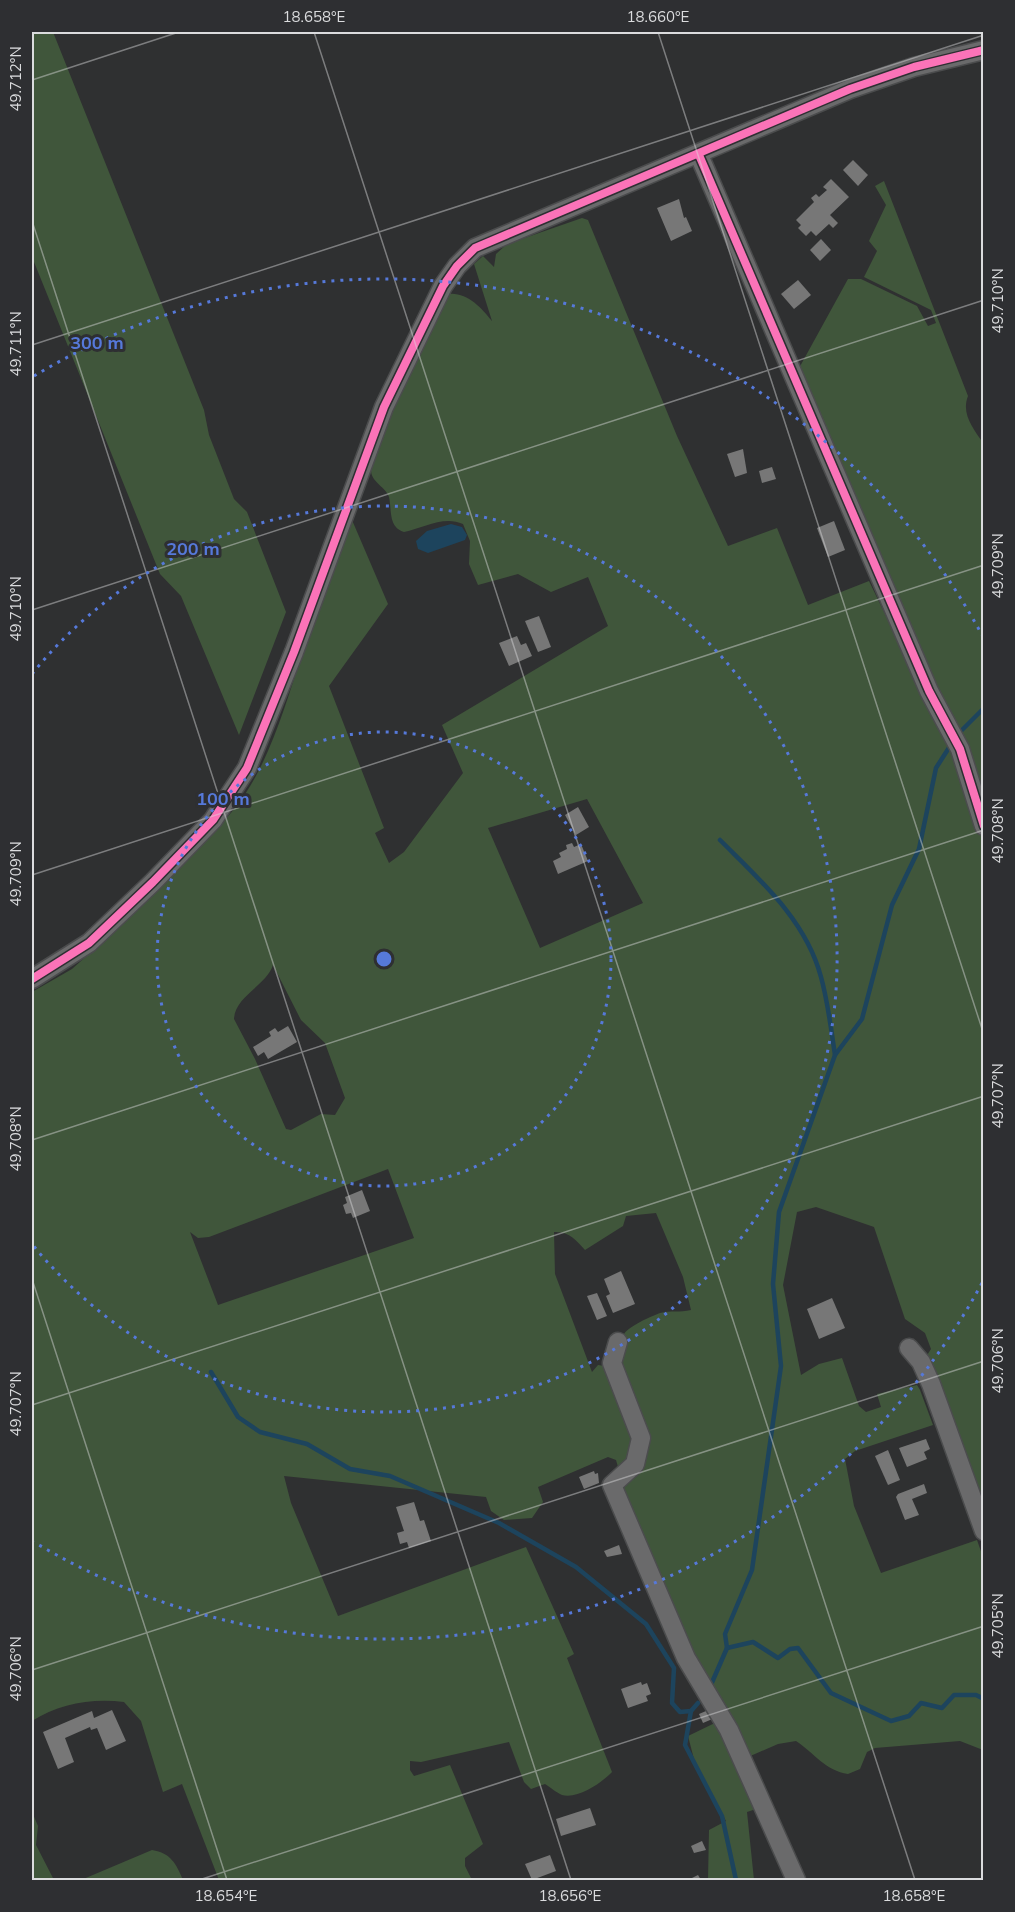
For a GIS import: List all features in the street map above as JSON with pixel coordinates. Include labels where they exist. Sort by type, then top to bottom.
[{"type":"street","points":[[32,979],[89,944],[137,897],[213,820],[247,768],[294,652],[384,407],[443,286],[457,266],[475,248],[699,155],[850,89],[914,67],[984,50]]},
{"type":"street","points":[[699,155],[929,691],[955,741],[984,826]]},
{"type":"street","points":[[618,1342],[612,1363],[641,1438],[635,1464],[612,1485],[686,1658],[729,1730],[795,1881]]},
{"type":"street","points":[[909,1348],[921,1362],[931,1384],[984,1531]]},
{"type":"green space","points":[[32,32],[53,32],[204,410],[209,435],[234,499],[247,512],[286,612],[239,735],[181,596],[160,574],[32,257]]},
{"type":"green space","points":[[884,181],[968,396],[966,409],[969,421],[983,443],[983,1523],[924,1360],[931,1349],[925,1333],[905,1319],[874,1227],[816,1207],[797,1212],[783,1285],[801,1375],[819,1364],[842,1358],[859,1406],[866,1412],[881,1407],[877,1394],[917,1385],[920,1390],[933,1425],[855,1451],[845,1459],[854,1506],[881,1573],[977,1540],[984,1560],[983,1750],[960,1741],[875,1748],[867,1752],[860,1769],[848,1774],[833,1769],[796,1741],[778,1744],[739,1761],[756,1809],[747,1812],[754,1880],[708,1880],[709,1830],[726,1821],[695,1763],[688,1736],[721,1720],[631,1553],[608,1493],[636,1468],[644,1447],[621,1374],[620,1345],[624,1334],[635,1325],[660,1313],[691,1310],[683,1277],[656,1213],[626,1216],[623,1226],[585,1250],[568,1235],[554,1232],[555,1274],[592,1372],[598,1365],[611,1367],[633,1437],[632,1454],[622,1467],[618,1467],[616,1460],[608,1457],[538,1487],[543,1502],[532,1518],[504,1520],[491,1511],[486,1497],[284,1476],[291,1503],[338,1616],[526,1547],[574,1654],[567,1658],[612,1772],[589,1789],[569,1796],[560,1794],[545,1784],[531,1789],[524,1782],[509,1742],[421,1762],[410,1761],[410,1770],[414,1776],[450,1765],[483,1844],[465,1858],[465,1866],[472,1880],[219,1880],[182,1784],[163,1792],[141,1721],[124,1702],[100,1701],[64,1706],[32,1721],[32,992],[72,969],[99,945],[225,820],[241,800],[255,778],[276,731],[352,520],[388,604],[329,686],[384,828],[375,833],[389,863],[404,852],[463,773],[442,725],[608,626],[588,577],[551,592],[518,574],[478,585],[469,564],[470,541],[463,524],[448,521],[404,532],[399,530],[393,522],[389,497],[374,479],[371,471],[379,434],[389,409],[447,294],[467,298],[492,321],[474,264],[483,256],[494,267],[496,254],[507,244],[582,218],[588,220],[677,436],[728,546],[777,528],[808,605],[869,581],[919,684],[930,681],[798,370],[848,279],[861,279],[917,306],[928,326],[936,323],[931,310],[864,277],[877,251],[869,241],[886,205],[875,186]],"holes":[[[587,799],[643,903],[540,948],[488,828]],[[273,965],[301,1020],[325,1043],[345,1098],[335,1115],[321,1114],[291,1130],[286,1129],[255,1059],[234,1019],[245,997]],[[388,1169],[414,1238],[218,1305],[190,1232],[198,1238],[209,1237]]]},
{"type":"green space","points":[[32,1812],[38,1826],[36,1845],[54,1880],[32,1880]]},
{"type":"green space","points":[[152,1850],[172,1860],[183,1880],[81,1880]]},
{"type":"water","points":[[451,524],[462,527],[467,535],[465,540],[428,553],[418,549],[416,541],[427,531]]},
{"type":"building","points":[[853,160],[868,175],[858,186],[843,170]]},
{"type":"building","points":[[831,179],[849,197],[830,215],[838,223],[833,228],[829,224],[816,236],[811,231],[806,236],[798,228],[801,225],[796,220],[814,202],[811,198],[816,194],[819,197],[827,190],[823,187]]},
{"type":"building","points":[[679,199],[684,218],[686,217],[692,231],[671,241],[657,208]]},
{"type":"building","points":[[821,239],[831,250],[820,261],[810,250]]},
{"type":"building","points":[[798,280],[811,295],[794,309],[781,294]]},
{"type":"building","points":[[743,449],[747,473],[735,477],[727,454]]},
{"type":"building","points":[[772,467],[776,479],[762,483],[759,471]]},
{"type":"building","points":[[834,521],[845,550],[828,557],[817,528]]},
{"type":"building","points":[[539,616],[551,647],[538,652],[525,621]]},
{"type":"building","points":[[517,636],[521,645],[526,643],[532,656],[509,666],[499,643]]},
{"type":"building","points":[[578,807],[589,827],[576,835],[565,815]]},
{"type":"building","points":[[572,843],[574,847],[581,844],[588,861],[558,874],[553,861],[561,857],[559,853],[567,849],[566,845]]},
{"type":"building","points":[[288,1026],[297,1042],[268,1059],[264,1052],[258,1056],[253,1047],[271,1036],[269,1032],[275,1028],[278,1032]]},
{"type":"building","points":[[362,1190],[370,1211],[353,1218],[351,1213],[346,1214],[343,1205],[347,1203],[345,1197]]},
{"type":"building","points":[[621,1271],[635,1304],[613,1313],[606,1296],[610,1294],[604,1279]]},
{"type":"building","points":[[597,1293],[607,1316],[597,1320],[587,1296]]},
{"type":"building","points":[[832,1298],[845,1328],[819,1339],[807,1309]]},
{"type":"building","points":[[926,1439],[930,1449],[924,1452],[927,1459],[907,1467],[899,1448]]},
{"type":"building","points":[[888,1450],[900,1480],[888,1485],[875,1456]]},
{"type":"building","points":[[594,1471],[595,1474],[598,1473],[599,1483],[584,1489],[579,1477]]},
{"type":"building","points":[[924,1484],[927,1493],[912,1499],[919,1515],[905,1520],[896,1497],[898,1494]]},
{"type":"building","points":[[414,1502],[420,1521],[424,1520],[431,1541],[409,1548],[407,1542],[400,1544],[397,1533],[404,1531],[396,1507]]},
{"type":"building","points":[[619,1545],[622,1554],[607,1557],[604,1551]]},
{"type":"building","points":[[641,1682],[642,1685],[647,1683],[651,1694],[646,1696],[648,1701],[628,1708],[621,1689]]},
{"type":"building","points":[[713,1708],[717,1717],[703,1723],[699,1714]]},
{"type":"building","points":[[112,1710],[126,1741],[106,1750],[97,1728],[91,1730],[90,1727],[65,1738],[74,1762],[58,1769],[43,1732],[92,1711],[94,1718]]},
{"type":"building","points":[[590,1808],[596,1825],[561,1836],[556,1819]]},
{"type":"building","points":[[702,1841],[706,1850],[694,1853],[691,1846]]},
{"type":"building","points":[[550,1855],[556,1871],[532,1880],[525,1864]]},
{"type":"building","points":[[698,1875],[701,1880],[690,1879]]},
{"type":"waterway","points":[[958,734],[984,708]]},
{"type":"waterway","points":[[710,1687],[727,1648],[725,1634],[752,1570],[781,1366],[773,1284],[779,1212],[835,1055],[862,1019],[892,905],[919,849],[936,768],[952,743]]},
{"type":"waterway","points":[[720,840],[766,886],[805,937],[821,977],[835,1055]]},
{"type":"waterway","points":[[211,1372],[238,1417],[260,1432],[307,1444],[350,1469],[390,1476],[499,1523],[576,1567],[646,1624],[674,1668],[672,1703],[680,1712],[691,1711]]},
{"type":"waterway","points":[[727,1648],[753,1642],[778,1658],[790,1649],[798,1648],[831,1693],[891,1721],[909,1716],[921,1703],[942,1708],[954,1695],[976,1695],[984,1699]]},
{"type":"waterway","points":[[698,1703],[691,1711],[685,1745],[722,1816],[736,1880]]},
{"type":"cycle path","points":[[32,979],[89,943],[153,882],[213,820],[247,768],[294,652],[384,407],[443,286],[457,266],[475,248],[850,89],[914,67],[984,50]]},
{"type":"cycle path","points":[[699,155],[929,691],[960,749],[984,826]]}]
